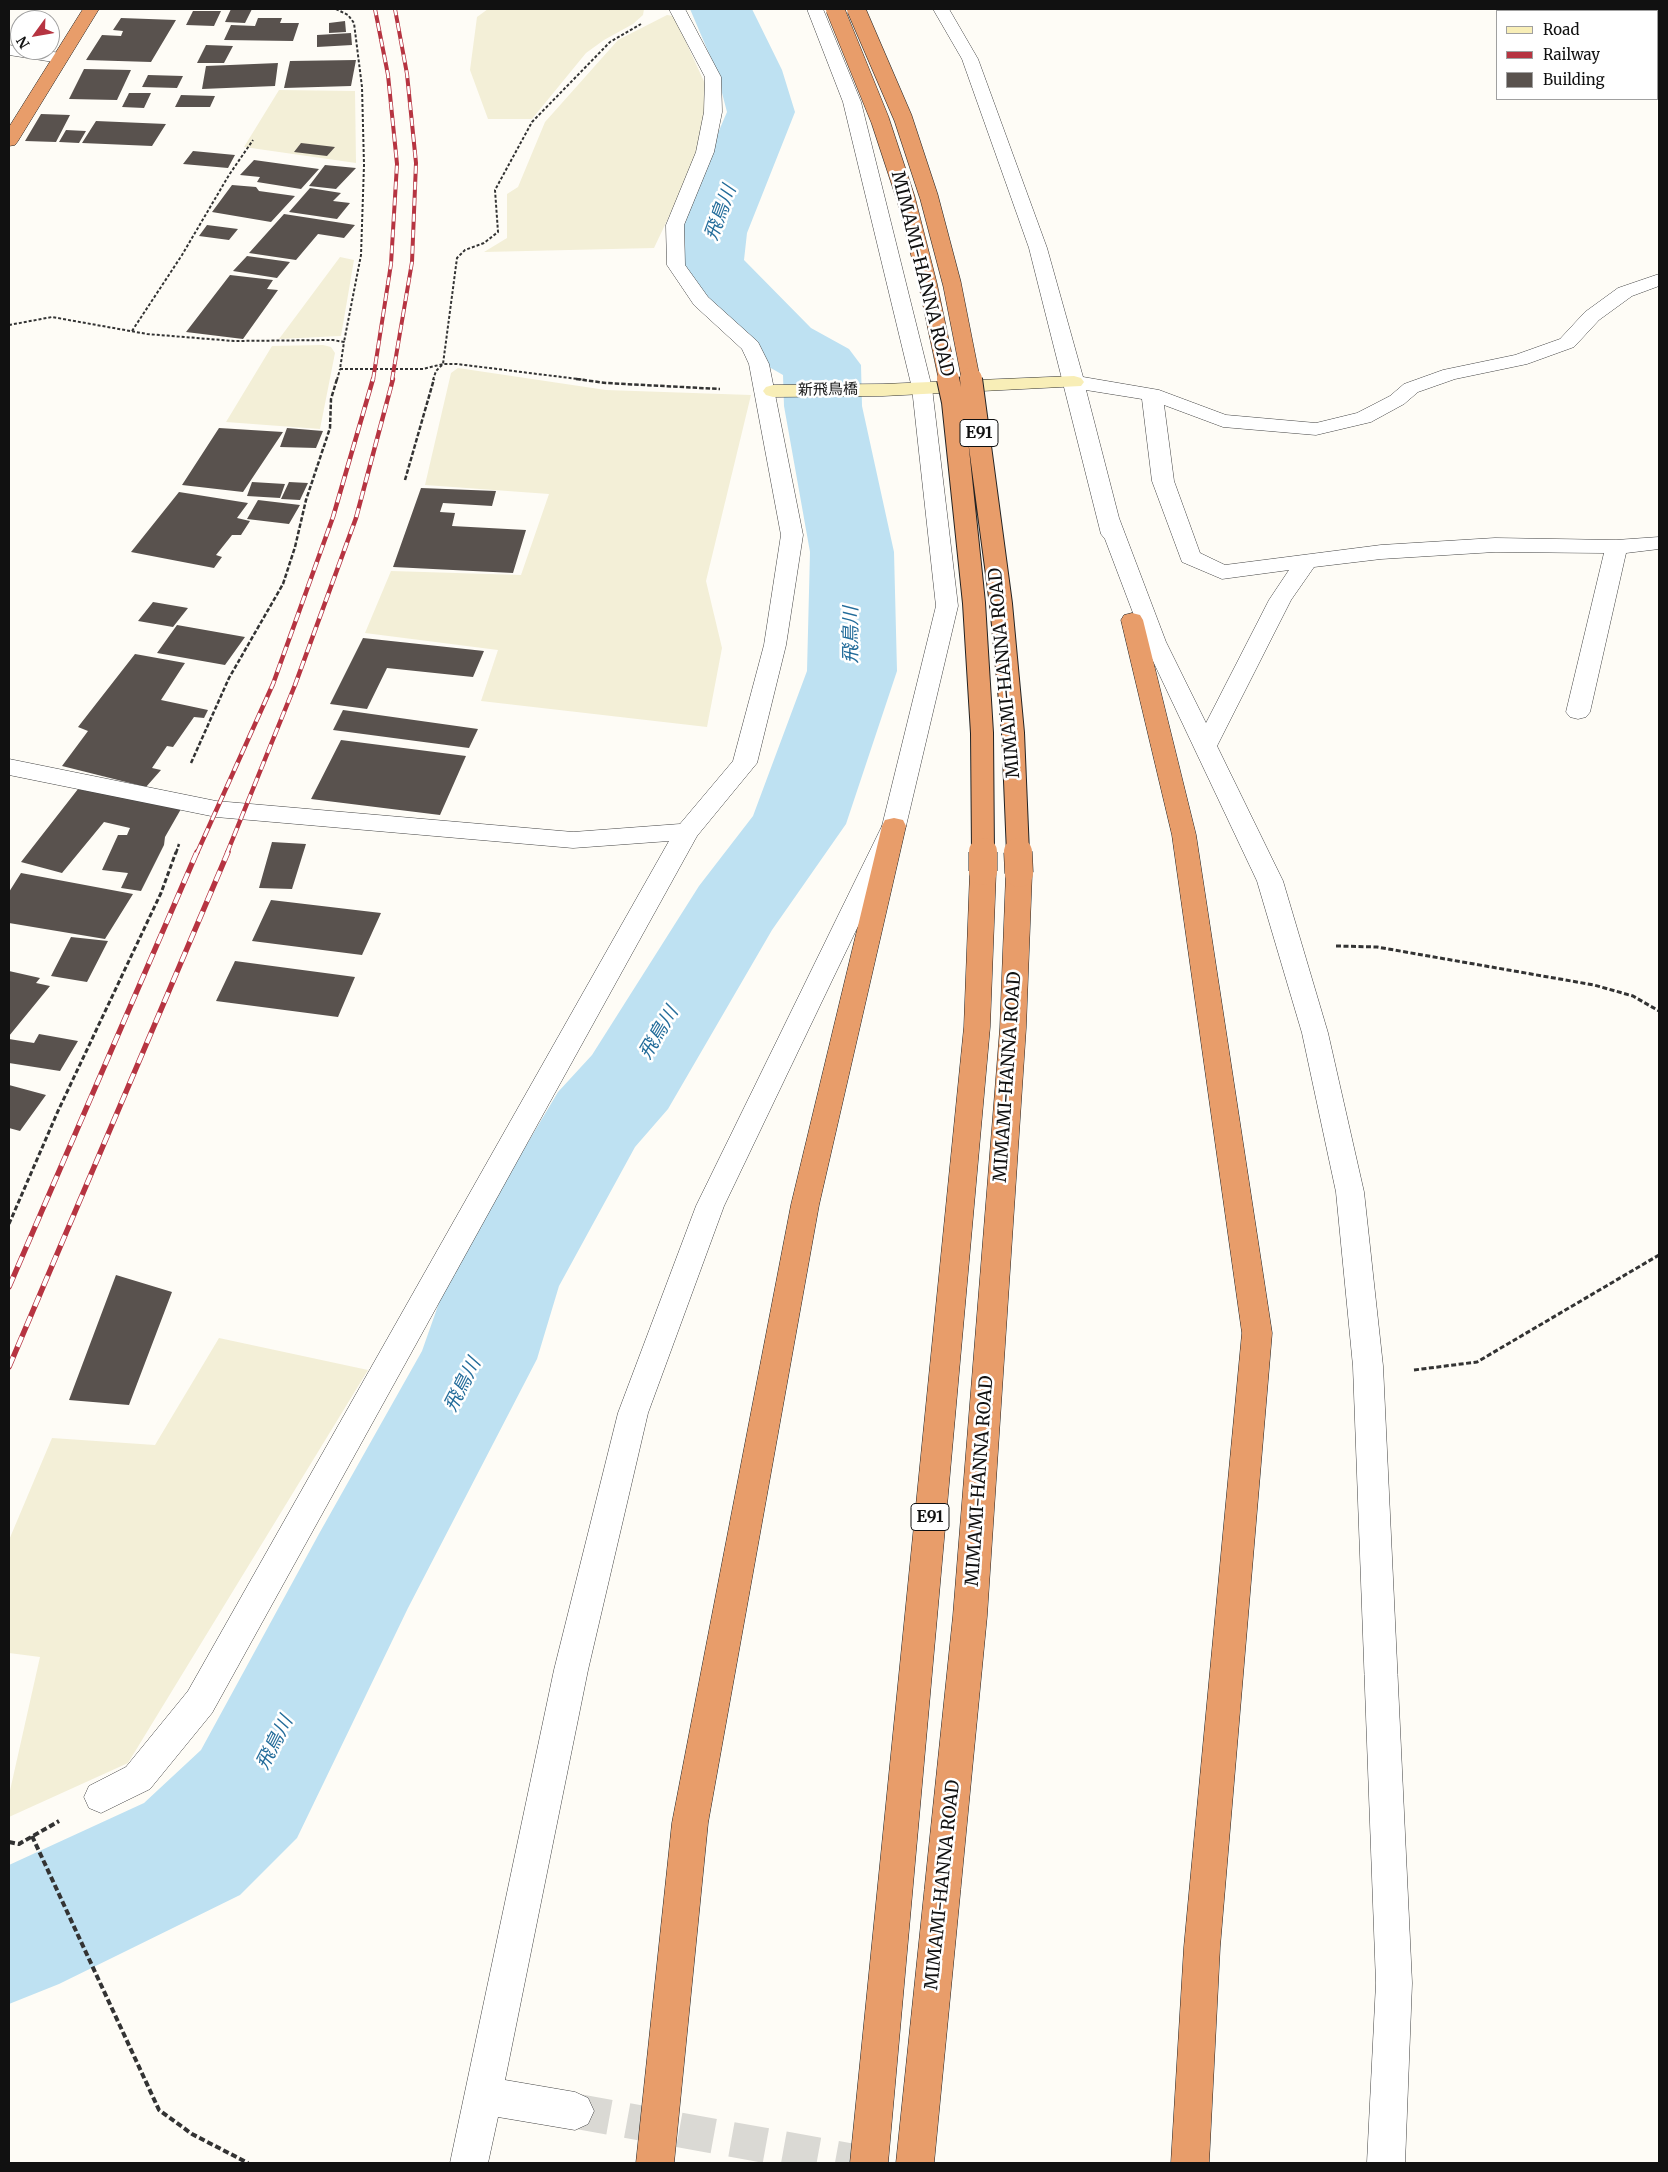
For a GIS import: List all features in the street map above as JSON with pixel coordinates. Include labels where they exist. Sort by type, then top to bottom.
[{"type":"highway","points":[[60,58],[91,9]]},
{"type":"highway","name":"MIMAMI-HANNA ROAD","points":[[835,9],[880,120],[906,199],[928,285],[953,402],[975,612],[982,733],[983,871],[976,1037],[869,2163]]},
{"type":"highway","name":"MIMAMI-HANNA ROAD","points":[[856,9],[903,118],[929,197],[952,284],[975,401],[1002,604],[1013,733],[1019,873],[1013,1028],[970,1616],[915,2163]]},
{"type":"highway","points":[[9,141],[59,60]]},
{"type":"highway","points":[[1132,620],[1184,835],[1257,1333],[1202,1947],[1190,2163]]},
{"type":"highway","points":[[655,2163],[692,1813],[805,1205],[894,826]]},
{"type":"street","points":[[101,1796],[138,1778],[200,1702],[687,832],[745,763],[775,645],[792,535],[769,391],[760,364],[751,346],[701,301],[676,265],[675,225],[706,152],[713,112],[713,77],[677,9]]},
{"type":"street","points":[[469,2163],[569,1679],[633,1413],[710,1206],[894,826],[947,606],[922,388],[852,102],[815,9]]},
{"type":"street","points":[[941,9],[970,59],[1038,248],[1074,382],[1132,620]]},
{"type":"street","points":[[1074,382],[1152,394],[1223,421],[1316,429],[1364,418],[1396,400],[1411,388],[1450,374],[1520,360],[1568,343],[1592,316],[1625,292],[1659,280]]},
{"type":"street","name":"新飛鳥橋","points":[[769,391],[883,390],[1074,382]]},
{"type":"street","points":[[1152,394],[1163,480],[1190,557],[1222,572],[1381,552],[1495,545],[1616,547],[1659,543]]},
{"type":"street","points":[[1108,518],[1155,642],[1270,881],[1315,1033],[1350,1192],[1368,1376],[1394,1983],[1386,2163]]},
{"type":"street","points":[[1578,712],[1616,547]]},
{"type":"street","points":[[1205,748],[1280,600],[1306,562]]},
{"type":"street","points":[[9,767],[183,804],[573,840],[687,832]]},
{"type":"street","points":[[482,2095],[576,2111]]},
{"type":"path","points":[[9,1224],[58,1111],[160,893],[183,804],[229,678],[283,584],[295,547],[306,500],[330,428],[331,399],[340,369],[360,255],[364,165],[362,87],[354,23],[348,15],[336,9]]},
{"type":"path","points":[[404,480],[436,372],[443,364],[457,258],[465,250],[484,243],[498,232],[495,190],[532,122],[610,42],[643,23]]},
{"type":"path","points":[[132,331],[182,255],[229,175],[253,140]]},
{"type":"path","points":[[9,325],[52,317],[132,331],[234,342],[333,340],[344,342]]},
{"type":"path","points":[[340,369],[423,369],[443,364],[457,364],[606,383],[769,391]]},
{"type":"path","points":[[1289,944],[1376,947],[1594,985],[1633,996],[1659,1010]]},
{"type":"path","points":[[1368,1376],[1477,1362],[1659,1255]]},
{"type":"path","points":[[9,1842],[19,1844],[101,1796]]},
{"type":"path","points":[[32,1836],[159,2110],[192,2134],[248,2163]]},
{"type":"shaded area","points":[[488,9],[644,9],[643,15],[633,24],[604,40],[586,53],[532,119],[488,119],[470,70],[477,17]]},
{"type":"shaded area","points":[[667,15],[674,16],[707,88],[701,149],[654,248],[484,252],[507,238],[507,194],[518,187],[545,122],[618,40]]},
{"type":"shaded area","points":[[279,90],[355,91],[356,163],[244,147]]},
{"type":"shaded area","points":[[340,257],[354,260],[341,336],[279,339]]},
{"type":"shaded area","points":[[323,345],[331,347],[335,353],[320,429],[226,422],[272,346]]},
{"type":"shaded area","points":[[458,368],[606,390],[751,395],[706,581],[722,648],[707,727],[481,701],[498,650],[365,633],[391,571],[521,575],[549,494],[425,485],[451,373]]},
{"type":"shaded area","points":[[219,1338],[368,1370],[128,1763],[9,1817],[9,1795],[40,1657],[9,1653],[9,1540],[52,1438],[155,1445]]},
{"type":"building","points":[[231,9],[252,9],[245,23],[225,22]]},
{"type":"building","points":[[193,11],[221,11],[214,26],[186,25]]},
{"type":"building","points":[[121,18],[176,20],[151,62],[86,60],[102,35],[121,36],[123,31],[113,30]]},
{"type":"building","points":[[258,18],[282,18],[280,23],[299,23],[293,41],[224,40],[231,25],[255,26]]},
{"type":"building","points":[[345,21],[346,32],[329,33],[329,23]]},
{"type":"building","points":[[351,33],[352,45],[317,47],[317,35]]},
{"type":"building","points":[[206,45],[233,46],[224,63],[197,63]]},
{"type":"building","points":[[356,60],[351,86],[284,88],[290,61]]},
{"type":"building","points":[[278,63],[275,86],[202,89],[206,66]]},
{"type":"building","points":[[84,69],[131,70],[117,100],[69,99]]},
{"type":"building","points":[[148,75],[183,76],[177,88],[142,87]]},
{"type":"building","points":[[129,93],[151,93],[144,108],[122,107]]},
{"type":"building","points":[[181,95],[215,96],[210,107],[175,107]]},
{"type":"building","points":[[41,114],[70,115],[56,142],[25,141]]},
{"type":"building","points":[[96,121],[166,124],[152,146],[82,143]]},
{"type":"building","points":[[66,130],[86,131],[79,143],[59,142]]},
{"type":"building","points":[[301,143],[335,147],[327,156],[294,152]]},
{"type":"building","points":[[193,151],[235,155],[228,168],[183,164]]},
{"type":"building","points":[[254,160],[319,169],[301,189],[257,182],[260,177],[240,175]]},
{"type":"building","points":[[325,165],[356,168],[336,189],[309,186]]},
{"type":"building","points":[[232,185],[256,187],[259,191],[295,196],[271,222],[212,212]]},
{"type":"building","points":[[310,188],[341,193],[333,201],[350,203],[337,219],[289,212]]},
{"type":"building","points":[[284,214],[355,225],[344,238],[318,234],[296,260],[249,253]]},
{"type":"building","points":[[207,225],[238,229],[229,240],[199,236]]},
{"type":"building","points":[[247,256],[290,262],[277,278],[233,271]]},
{"type":"building","points":[[230,275],[273,280],[267,289],[278,290],[243,339],[186,332]]},
{"type":"building","points":[[219,428],[283,432],[243,492],[182,485]]},
{"type":"building","points":[[287,428],[323,431],[316,448],[280,447]]},
{"type":"building","points":[[252,482],[285,484],[280,498],[247,496]]},
{"type":"building","points":[[289,482],[308,483],[300,500],[281,499]]},
{"type":"building","points":[[421,488],[496,491],[492,506],[443,503],[440,512],[455,513],[452,526],[526,530],[513,573],[393,567]]},
{"type":"building","points":[[179,492],[248,503],[237,518],[250,521],[241,535],[232,535],[216,555],[222,557],[214,568],[131,552]]},
{"type":"building","points":[[258,500],[300,505],[289,524],[247,519]]},
{"type":"building","points":[[153,602],[188,608],[173,627],[138,621]]},
{"type":"building","points":[[177,625],[245,637],[225,665],[157,653]]},
{"type":"building","points":[[363,638],[484,651],[473,677],[387,668],[367,709],[330,704]]},
{"type":"building","points":[[135,654],[185,663],[161,700],[208,710],[204,718],[194,717],[173,747],[167,746],[152,768],[161,770],[146,787],[62,766],[88,731],[78,727]]},
{"type":"building","points":[[343,710],[478,729],[469,748],[333,730]]},
{"type":"building","points":[[341,740],[466,756],[440,815],[311,799]]},
{"type":"building","points":[[78,789],[181,809],[165,837],[164,845],[141,891],[121,888],[128,873],[102,870],[118,835],[127,835],[130,828],[104,822],[62,873],[21,862]]},
{"type":"building","points":[[272,842],[306,844],[292,889],[259,888]]},
{"type":"building","points":[[21,873],[133,894],[105,939],[9,923],[9,892]]},
{"type":"building","points":[[271,900],[381,913],[362,955],[252,941]]},
{"type":"building","points":[[71,937],[108,941],[87,982],[51,976]]},
{"type":"building","points":[[235,961],[355,977],[338,1017],[216,1001]]},
{"type":"building","points":[[9,971],[40,978],[36,983],[50,986],[9,1036]]},
{"type":"building","points":[[39,1034],[78,1041],[60,1071],[9,1063],[9,1039],[34,1043]]},
{"type":"building","points":[[9,1085],[46,1095],[20,1131],[9,1128]]},
{"type":"building","points":[[116,1275],[172,1292],[129,1405],[69,1400]]},
{"type":"waterway","name":"飛鳥川","points":[[9,1936],[192,1849],[249,1794],[364,1570],[478,1359],[503,1283],[596,1120],[630,1082],[734,910],[798,824],[852,671],[852,552],[823,406],[822,365],[784,344],[724,284],[707,261],[711,233],[761,112],[749,70],[721,9]]},
{"type":"tunnel","points":[[575,2111],[862,2163]]},
{"type":"railway","points":[[373,380],[391,264],[397,164],[388,75],[375,9]]},
{"type":"railway","points":[[392,380],[412,262],[416,163],[407,74],[395,9]]},
{"type":"railway","points":[[197,853],[273,684],[333,517],[373,379]]},
{"type":"railway","points":[[227,853],[295,685],[356,518],[393,379]]},
{"type":"railway","points":[[9,1287],[197,852]]},
{"type":"railway","points":[[9,1367],[228,852]]}]
